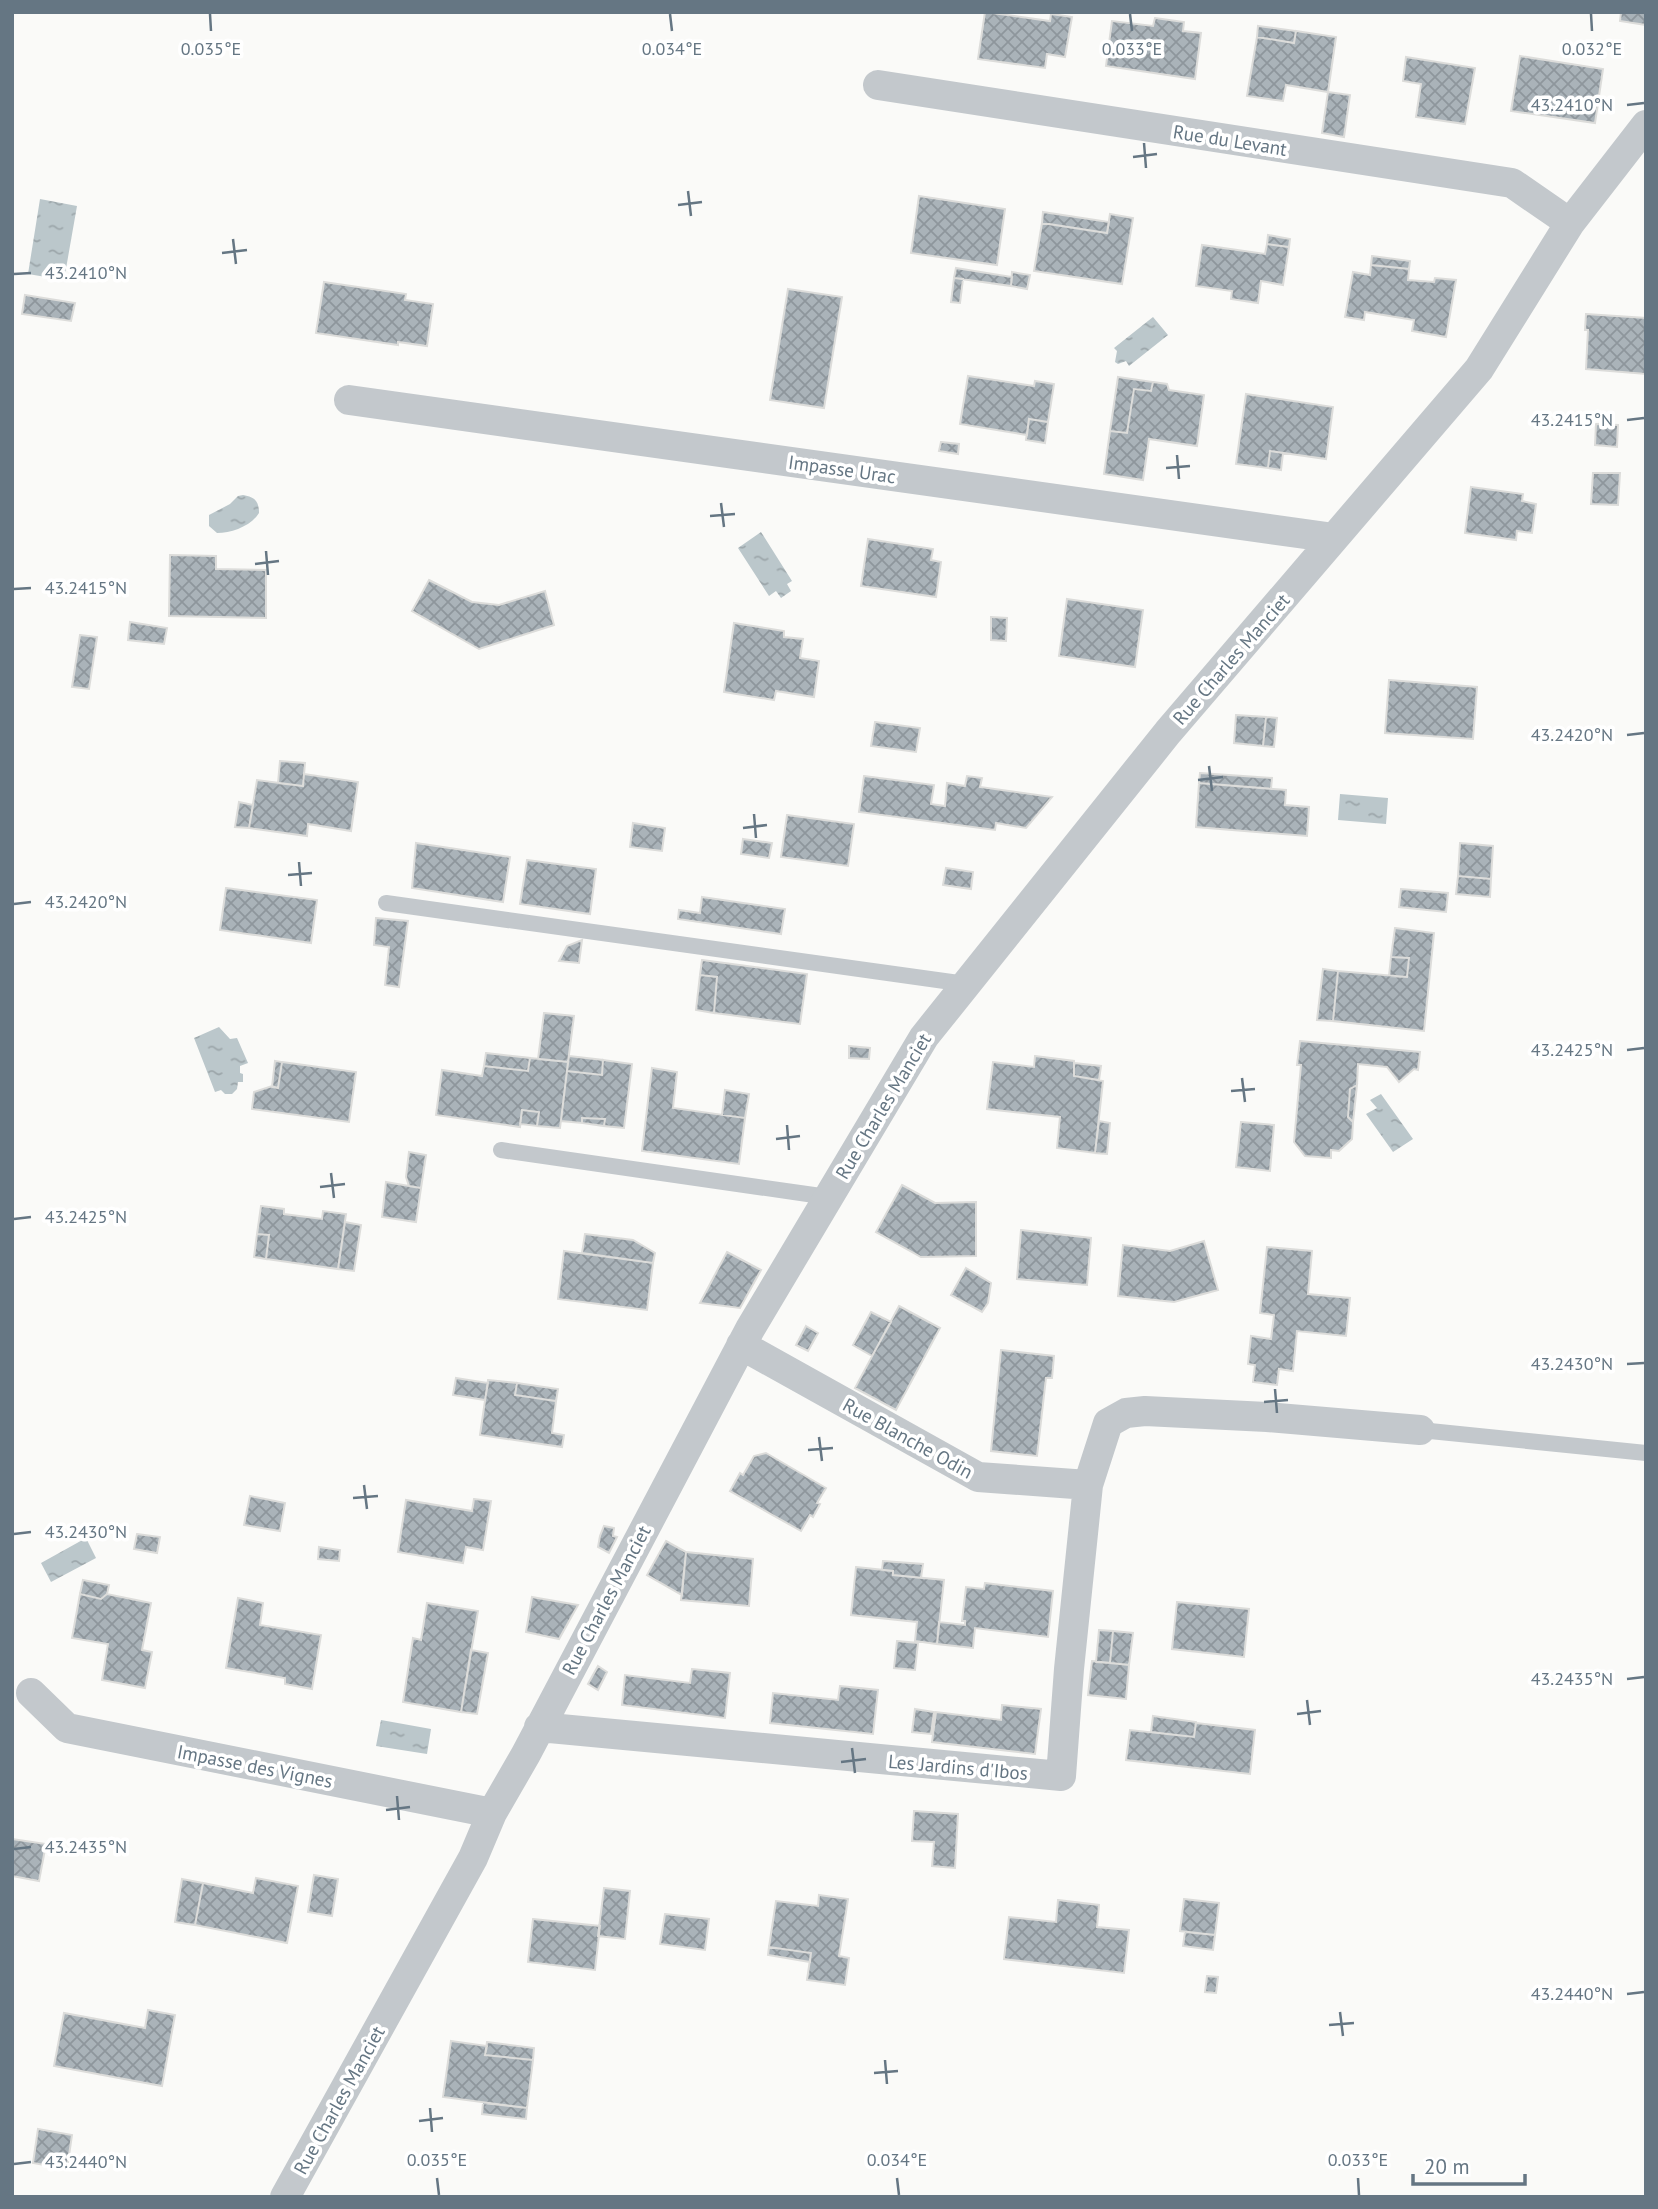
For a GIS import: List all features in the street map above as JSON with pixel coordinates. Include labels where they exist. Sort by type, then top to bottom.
[{"type":"street","name":"Rue du Levant","points":[[878,86],[1512,183],[1570,223]]},
{"type":"street","name":"Rue Charles Manciet","points":[[285,2197],[473,1858],[492,1813],[526,1754],[741,1345],[924,1037],[1168,732],[1479,369],[1570,223],[1646,125]]},
{"type":"street","name":"Impasse Urac","points":[[349,400],[1334,538]]},
{"type":"street","name":"Rue Blanche Odin","points":[[741,1345],[978,1477],[1088,1485]]},
{"type":"street","points":[[1088,1485],[1108,1423],[1126,1413],[1159,1411],[1420,1430]]},
{"type":"street","name":"Les Jardins d'Ibos","points":[[539,1727],[1061,1776],[1088,1485]]},
{"type":"street","name":"Impasse des Vignes","points":[[31,1693],[68,1728],[492,1813]]},
{"type":"lane","points":[[386,904],[966,984]]},
{"type":"lane","points":[[502,1150],[828,1197]]},
{"type":"lane","points":[[1420,1430],[1646,1453]]},
{"type":"water","points":[[40,199],[77,206],[64,280],[28,274]]},
{"type":"water","points":[[1153,317],[1168,335],[1129,366],[1126,361],[1118,364],[1115,362],[1117,351],[1114,348]]},
{"type":"water","points":[[243,495],[256,500],[259,513],[241,528],[217,533],[209,526],[209,515]]},
{"type":"water","points":[[761,532],[792,581],[787,584],[791,591],[781,598],[776,591],[769,596],[738,548]]},
{"type":"water","points":[[1340,794],[1388,798],[1386,824],[1338,820]]},
{"type":"water","points":[[219,1027],[230,1039],[237,1038],[248,1063],[240,1066],[243,1082],[238,1082],[237,1089],[232,1094],[225,1094],[221,1090],[215,1092],[194,1038]]},
{"type":"water","points":[[1381,1094],[1413,1139],[1393,1152],[1366,1114],[1377,1108],[1370,1100]]},
{"type":"water","points":[[86,1538],[96,1558],[51,1582],[41,1563]]},
{"type":"water","points":[[381,1720],[431,1729],[427,1754],[376,1746]]},
{"type":"building","points":[[985,12],[1050,21],[1051,14],[1072,17],[1065,57],[1047,54],[1045,68],[978,59]]},
{"type":"building","points":[[1621,12],[1646,12],[1646,25],[1620,21]]},
{"type":"building","points":[[1155,18],[1184,22],[1183,31],[1201,33],[1195,79],[1106,66],[1112,21],[1153,26]]},
{"type":"building","points":[[1258,26],[1296,31],[1294,43],[1257,37]]},
{"type":"building","points":[[1296,31],[1336,37],[1328,92],[1286,85],[1283,101],[1247,96],[1257,37],[1294,43]]},
{"type":"building","points":[[1520,56],[1603,69],[1595,123],[1511,111]]},
{"type":"building","points":[[1406,57],[1475,68],[1465,124],[1416,117],[1421,84],[1403,81]]},
{"type":"building","points":[[1328,92],[1350,95],[1344,137],[1322,133]]},
{"type":"building","points":[[919,196],[1005,209],[997,265],[911,253]]},
{"type":"building","points":[[1043,212],[1109,222],[1107,233],[1042,223]]},
{"type":"building","points":[[1110,214],[1133,218],[1122,284],[1034,271],[1042,223],[1107,233]]},
{"type":"building","points":[[1268,235],[1290,239],[1289,247],[1267,244]]},
{"type":"building","points":[[1267,244],[1289,247],[1283,285],[1261,281],[1258,303],[1231,299],[1232,291],[1196,286],[1202,245],[1265,254]]},
{"type":"building","points":[[1372,256],[1410,261],[1409,269],[1371,265]]},
{"type":"building","points":[[1371,265],[1409,269],[1408,280],[1456,280],[1446,337],[1412,331],[1414,320],[1365,312],[1364,320],[1345,317],[1353,272],[1370,275]]},
{"type":"building","points":[[956,268],[1012,277],[1011,286],[954,278]]},
{"type":"building","points":[[1012,272],[1030,275],[1027,289],[1011,286]]},
{"type":"building","points":[[954,278],[963,279],[960,303],[951,302]]},
{"type":"building","points":[[324,282],[406,294],[405,300],[433,304],[427,346],[398,342],[398,345],[316,333]]},
{"type":"building","points":[[788,289],[842,297],[824,408],[770,400]]},
{"type":"building","points":[[25,295],[75,303],[71,321],[22,314]]},
{"type":"building","points":[[1586,314],[1646,318],[1646,374],[1586,369]]},
{"type":"building","points":[[968,376],[1034,386],[1035,381],[1054,384],[1048,422],[1029,419],[1027,435],[960,424]]},
{"type":"building","points":[[1118,377],[1153,382],[1151,391],[1134,389],[1127,433],[1110,431]]},
{"type":"building","points":[[1153,382],[1167,384],[1169,390],[1204,395],[1197,446],[1149,439],[1143,480],[1104,474],[1110,431],[1127,433],[1134,389],[1151,391]]},
{"type":"building","points":[[1246,394],[1333,407],[1326,459],[1270,451],[1268,468],[1236,464]]},
{"type":"building","points":[[1029,419],[1048,422],[1045,443],[1026,440]]},
{"type":"building","points":[[1596,424],[1618,425],[1617,447],[1595,445]]},
{"type":"building","points":[[941,442],[959,444],[958,454],[939,451]]},
{"type":"building","points":[[1270,451],[1283,453],[1281,470],[1268,468]]},
{"type":"building","points":[[1593,473],[1620,473],[1618,505],[1591,504]]},
{"type":"building","points":[[1471,487],[1523,494],[1522,501],[1536,504],[1532,533],[1517,531],[1516,540],[1465,533]]},
{"type":"building","points":[[868,539],[933,549],[931,560],[941,562],[936,597],[861,586]]},
{"type":"building","points":[[170,555],[216,556],[216,569],[266,570],[266,618],[169,616]]},
{"type":"building","points":[[429,580],[472,602],[499,605],[545,591],[554,625],[479,649],[412,611]]},
{"type":"building","points":[[1067,599],[1143,610],[1135,667],[1059,656]]},
{"type":"building","points":[[991,617],[1007,618],[1006,641],[991,640]]},
{"type":"building","points":[[130,622],[167,628],[164,644],[128,640]]},
{"type":"building","points":[[734,623],[784,631],[784,637],[803,639],[800,658],[819,661],[814,697],[776,691],[774,700],[724,692]]},
{"type":"building","points":[[80,635],[97,637],[89,689],[72,687]]},
{"type":"building","points":[[1389,680],[1477,687],[1473,739],[1385,733]]},
{"type":"building","points":[[1236,715],[1266,717],[1263,746],[1234,743]]},
{"type":"building","points":[[1266,717],[1277,718],[1274,747],[1263,746]]},
{"type":"building","points":[[875,722],[920,728],[916,752],[871,746]]},
{"type":"building","points":[[280,761],[305,763],[303,786],[278,783]]},
{"type":"building","points":[[1200,773],[1272,778],[1271,789],[1199,783]]},
{"type":"building","points":[[304,774],[358,782],[351,831],[308,824],[307,836],[249,828],[257,780],[303,786]]},
{"type":"building","points":[[864,776],[934,785],[931,804],[945,806],[947,783],[965,786],[967,776],[982,778],[980,787],[1052,797],[1026,828],[996,823],[995,830],[859,812]]},
{"type":"building","points":[[1199,783],[1286,790],[1285,805],[1309,807],[1307,836],[1196,827]]},
{"type":"building","points":[[239,802],[253,805],[249,828],[235,827]]},
{"type":"building","points":[[787,815],[854,824],[848,866],[781,857]]},
{"type":"building","points":[[633,823],[665,828],[662,851],[630,847]]},
{"type":"building","points":[[743,839],[772,843],[769,858],[741,854]]},
{"type":"building","points":[[416,843],[510,857],[503,902],[412,888]]},
{"type":"building","points":[[1460,843],[1493,846],[1491,879],[1458,876]]},
{"type":"building","points":[[527,860],[596,869],[590,914],[520,904]]},
{"type":"building","points":[[946,868],[973,872],[971,889],[943,885]]},
{"type":"building","points":[[1458,876],[1491,879],[1490,897],[1456,894]]},
{"type":"building","points":[[226,888],[317,900],[311,943],[220,930]]},
{"type":"building","points":[[1401,889],[1448,893],[1446,912],[1399,907]]},
{"type":"building","points":[[702,897],[785,909],[781,934],[678,919],[679,910],[700,913]]},
{"type":"building","points":[[376,918],[408,921],[399,987],[385,985],[389,947],[374,945]]},
{"type":"building","points":[[1395,928],[1434,933],[1424,1031],[1333,1021],[1338,971],[1407,977],[1409,958],[1391,957]]},
{"type":"building","points":[[582,940],[579,963],[559,961],[567,946]]},
{"type":"building","points":[[1391,957],[1409,958],[1407,977],[1389,976]]},
{"type":"building","points":[[702,960],[807,974],[800,1024],[714,1013],[717,977],[700,975]]},
{"type":"building","points":[[1323,969],[1338,971],[1333,1021],[1317,1020]]},
{"type":"building","points":[[700,975],[717,977],[714,1013],[696,1010]]},
{"type":"building","points":[[544,1013],[574,1016],[568,1062],[538,1059]]},
{"type":"building","points":[[1300,1041],[1420,1052],[1418,1070],[1414,1069],[1399,1082],[1387,1067],[1358,1064],[1357,1085],[1350,1089],[1348,1117],[1353,1122],[1352,1139],[1339,1151],[1331,1150],[1331,1158],[1305,1156],[1294,1142],[1301,1065],[1297,1065]]},
{"type":"building","points":[[849,1046],[870,1048],[869,1059],[849,1058]]},
{"type":"building","points":[[486,1053],[530,1058],[528,1071],[484,1066]]},
{"type":"building","points":[[569,1056],[603,1060],[602,1075],[567,1071]]},
{"type":"building","points":[[1035,1056],[1074,1061],[1074,1076],[1103,1081],[1095,1153],[1057,1148],[1060,1117],[987,1109],[993,1062],[1034,1067]]},
{"type":"building","points":[[530,1058],[568,1062],[560,1128],[537,1126],[539,1112],[522,1110],[520,1127],[436,1115],[442,1070],[482,1076],[484,1066],[528,1071]]},
{"type":"building","points":[[603,1060],[632,1064],[624,1128],[604,1126],[605,1119],[582,1118],[582,1123],[561,1121],[567,1071],[602,1075]]},
{"type":"building","points":[[275,1061],[282,1062],[278,1088],[272,1087]]},
{"type":"building","points":[[282,1062],[356,1072],[349,1122],[252,1109],[254,1092],[272,1086],[278,1088]]},
{"type":"building","points":[[1074,1063],[1101,1066],[1099,1080],[1074,1076]]},
{"type":"building","points":[[652,1068],[677,1072],[673,1108],[745,1118],[739,1164],[642,1151]]},
{"type":"building","points":[[1357,1085],[1353,1122],[1348,1117],[1350,1089]]},
{"type":"building","points":[[725,1090],[749,1094],[745,1118],[722,1115]]},
{"type":"building","points":[[522,1110],[539,1112],[537,1126],[520,1124]]},
{"type":"building","points":[[582,1118],[605,1119],[604,1126],[582,1123]]},
{"type":"building","points":[[1099,1121],[1110,1123],[1107,1154],[1095,1153]]},
{"type":"building","points":[[1241,1122],[1274,1125],[1270,1171],[1236,1167]]},
{"type":"building","points":[[409,1152],[426,1155],[421,1188],[409,1186],[406,1177]]},
{"type":"building","points":[[386,1182],[421,1188],[416,1222],[382,1217]]},
{"type":"building","points":[[902,1185],[935,1203],[976,1202],[976,1256],[921,1257],[876,1232]]},
{"type":"building","points":[[261,1206],[284,1209],[284,1214],[322,1219],[323,1211],[346,1214],[338,1269],[266,1259],[269,1235],[257,1234]]},
{"type":"building","points":[[345,1222],[361,1225],[354,1271],[338,1269]]},
{"type":"building","points":[[1021,1230],[1091,1238],[1087,1285],[1017,1279]]},
{"type":"building","points":[[257,1234],[269,1235],[266,1259],[254,1257]]},
{"type":"building","points":[[585,1234],[633,1240],[655,1253],[653,1263],[582,1253]]},
{"type":"building","points":[[1204,1241],[1218,1290],[1174,1302],[1118,1296],[1123,1245],[1170,1251]]},
{"type":"building","points":[[1267,1247],[1312,1251],[1308,1294],[1350,1298],[1346,1336],[1297,1331],[1293,1371],[1279,1369],[1277,1385],[1253,1382],[1255,1365],[1248,1364],[1251,1336],[1271,1339],[1274,1315],[1260,1313]]},
{"type":"building","points":[[564,1251],[653,1263],[647,1310],[558,1299]]},
{"type":"building","points":[[727,1252],[761,1270],[740,1308],[700,1303]]},
{"type":"building","points":[[966,1268],[991,1283],[988,1303],[982,1312],[951,1295]]},
{"type":"building","points":[[899,1306],[940,1328],[896,1410],[855,1388]]},
{"type":"building","points":[[871,1312],[891,1322],[872,1356],[853,1345]]},
{"type":"building","points":[[806,1326],[818,1333],[808,1351],[796,1345]]},
{"type":"building","points":[[1001,1350],[1054,1356],[1052,1378],[1046,1378],[1037,1456],[991,1451]]},
{"type":"building","points":[[456,1378],[488,1383],[485,1400],[453,1395]]},
{"type":"building","points":[[488,1380],[517,1383],[515,1395],[556,1401],[552,1433],[564,1435],[562,1447],[480,1435]]},
{"type":"building","points":[[517,1383],[558,1389],[556,1401],[515,1395]]},
{"type":"building","points":[[766,1453],[826,1488],[813,1517],[810,1515],[801,1531],[730,1491],[754,1456]]},
{"type":"building","points":[[250,1496],[285,1503],[280,1531],[244,1525]]},
{"type":"building","points":[[474,1499],[491,1501],[483,1550],[466,1547],[463,1563],[398,1552],[406,1500],[472,1511]]},
{"type":"building","points":[[604,1526],[614,1528],[613,1536],[617,1537],[609,1553],[598,1547]]},
{"type":"building","points":[[137,1534],[160,1537],[157,1553],[134,1549]]},
{"type":"building","points":[[666,1541],[686,1552],[682,1595],[647,1575]]},
{"type":"building","points":[[319,1547],[340,1550],[339,1561],[318,1559]]},
{"type":"building","points":[[686,1552],[753,1559],[749,1606],[681,1600]]},
{"type":"building","points":[[883,1561],[923,1564],[921,1578],[893,1575],[893,1571],[882,1570]]},
{"type":"building","points":[[856,1567],[893,1571],[893,1575],[944,1580],[937,1644],[915,1641],[917,1622],[851,1615]]},
{"type":"building","points":[[83,1580],[109,1585],[107,1594],[101,1599],[80,1594]]},
{"type":"building","points":[[985,1583],[1053,1591],[1048,1637],[975,1628],[973,1648],[937,1644],[939,1622],[965,1625],[965,1621],[962,1621],[966,1587],[984,1589]]},
{"type":"building","points":[[80,1594],[101,1599],[107,1594],[151,1603],[142,1650],[152,1652],[145,1688],[102,1680],[108,1644],[72,1638]]},
{"type":"building","points":[[532,1597],[578,1605],[559,1639],[526,1632]]},
{"type":"building","points":[[238,1598],[263,1603],[260,1625],[321,1635],[312,1689],[285,1684],[285,1678],[226,1668]]},
{"type":"building","points":[[1177,1602],[1249,1609],[1244,1657],[1172,1649]]},
{"type":"building","points":[[427,1603],[478,1611],[461,1712],[403,1702],[413,1638],[421,1640]]},
{"type":"building","points":[[1099,1630],[1113,1631],[1110,1663],[1096,1662]]},
{"type":"building","points":[[1113,1631],[1133,1633],[1129,1665],[1110,1663]]},
{"type":"building","points":[[897,1641],[918,1643],[915,1670],[894,1668]]},
{"type":"building","points":[[471,1650],[488,1653],[477,1714],[461,1712]]},
{"type":"building","points":[[1092,1661],[1129,1665],[1126,1699],[1088,1695]]},
{"type":"building","points":[[598,1666],[607,1672],[598,1690],[588,1684]]},
{"type":"building","points":[[692,1669],[730,1673],[725,1718],[622,1705],[625,1675],[690,1683]]},
{"type":"building","points":[[840,1686],[878,1690],[873,1734],[770,1723],[773,1693],[838,1700]]},
{"type":"building","points":[[1002,1705],[1041,1709],[1035,1754],[932,1742],[936,1712],[1001,1720]]},
{"type":"building","points":[[915,1709],[934,1712],[931,1734],[912,1732]]},
{"type":"building","points":[[1153,1716],[1196,1722],[1194,1737],[1151,1732]]},
{"type":"building","points":[[1196,1723],[1255,1730],[1250,1774],[1126,1760],[1130,1730],[1194,1737]]},
{"type":"building","points":[[914,1811],[958,1814],[955,1868],[932,1866],[934,1842],[912,1841]]},
{"type":"building","points":[[12,1839],[46,1844],[39,1881],[12,1876]]},
{"type":"building","points":[[314,1875],[338,1879],[332,1916],[308,1912]]},
{"type":"building","points":[[256,1878],[298,1886],[287,1943],[195,1925],[203,1883],[253,1893]]},
{"type":"building","points":[[182,1879],[203,1883],[195,1925],[175,1922]]},
{"type":"building","points":[[604,1888],[630,1891],[625,1939],[598,1936]]},
{"type":"building","points":[[819,1895],[848,1899],[839,1956],[849,1958],[845,1985],[807,1980],[811,1953],[769,1947],[776,1901],[818,1906]]},
{"type":"building","points":[[1184,1899],[1219,1903],[1215,1935],[1180,1931]]},
{"type":"building","points":[[1058,1900],[1099,1905],[1097,1927],[1129,1930],[1124,1973],[1004,1959],[1009,1917],[1056,1922]]},
{"type":"building","points":[[665,1914],[709,1919],[705,1950],[660,1944]]},
{"type":"building","points":[[533,1919],[600,1926],[595,1970],[528,1962]]},
{"type":"building","points":[[1185,1932],[1215,1935],[1213,1950],[1183,1946]]},
{"type":"building","points":[[769,1947],[811,1953],[810,1962],[768,1955]]},
{"type":"building","points":[[1207,1976],[1218,1977],[1216,1993],[1205,1992]]},
{"type":"building","points":[[148,2010],[175,2015],[162,2086],[54,2066],[64,2013],[145,2028]]},
{"type":"building","points":[[451,2041],[487,2046],[485,2055],[533,2060],[527,2108],[443,2097]]},
{"type":"building","points":[[487,2042],[534,2048],[533,2060],[485,2055]]},
{"type":"building","points":[[483,2103],[527,2108],[526,2119],[482,2114]]},
{"type":"building","points":[[38,2129],[72,2135],[67,2169],[33,2163]]}]
